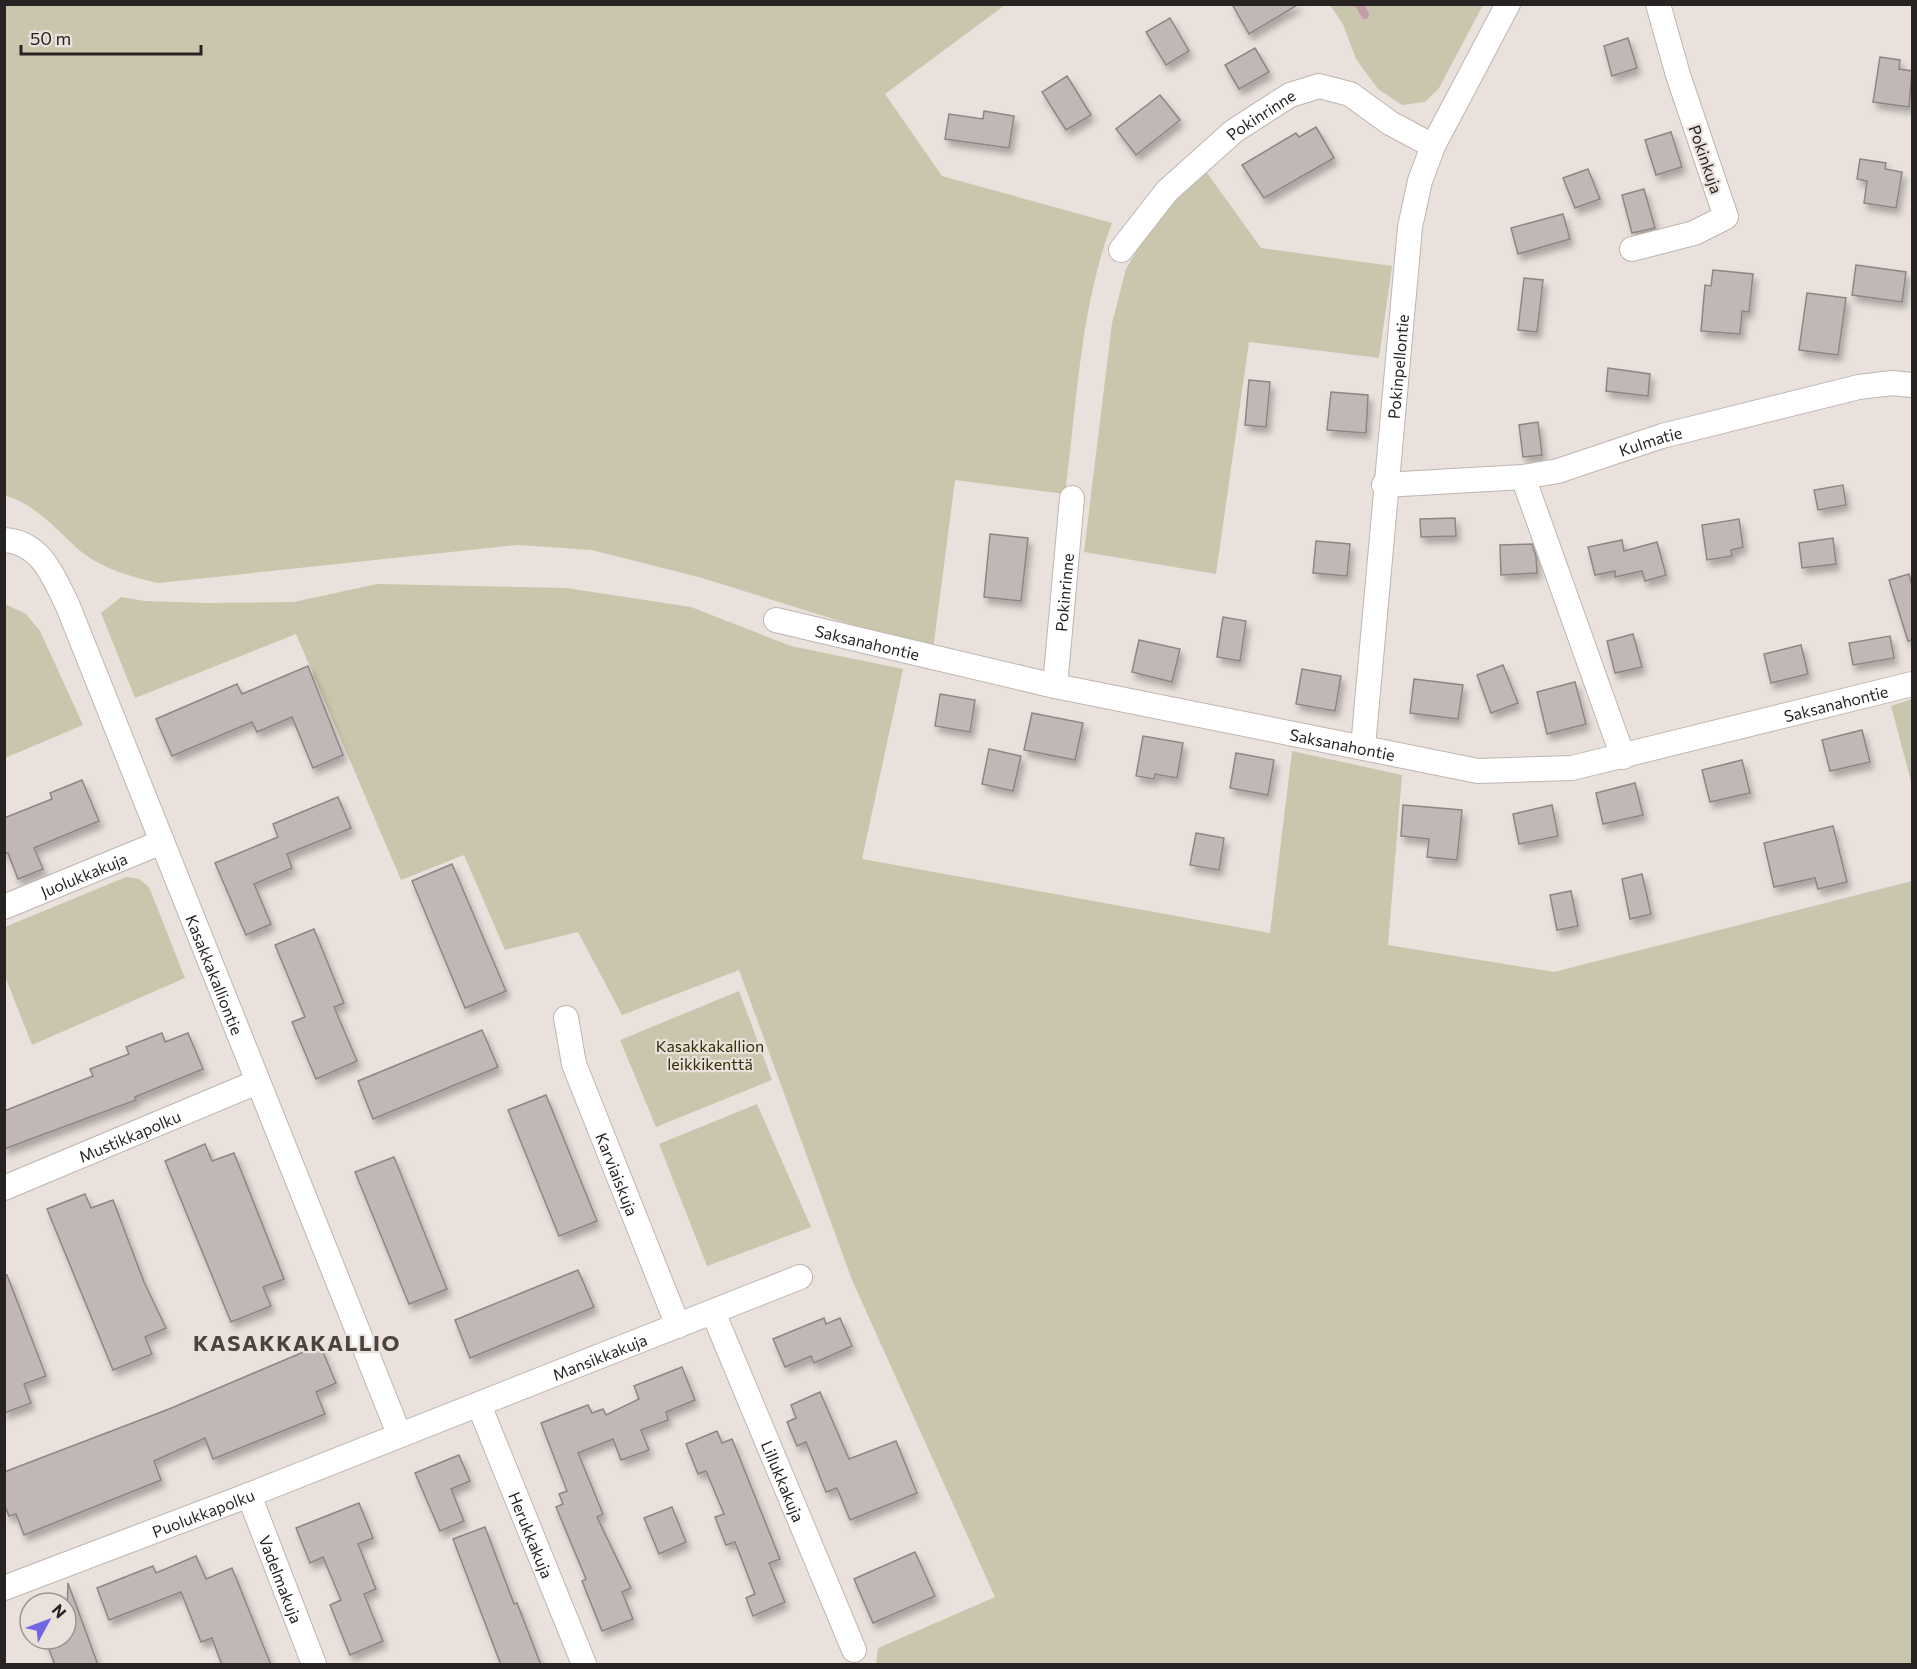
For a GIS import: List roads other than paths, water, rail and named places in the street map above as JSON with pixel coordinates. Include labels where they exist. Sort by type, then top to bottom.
[{"type":"street","name":"Pokinpellontie","points":[[1363,747],[1384,485],[1410,227],[1420,181],[1433,146],[1508,4]]},
{"type":"street","name":"Pokinkuja","points":[[1632,249],[1694,233],[1726,217],[1678,75],[1659,4]]},
{"type":"street","name":"Pokinrinne","points":[[1121,250],[1167,191],[1234,131],[1290,95],[1319,86],[1350,94],[1390,123],[1433,146]]},
{"type":"street","name":"Kulmatie","points":[[1384,485],[1523,477],[1558,471],[1662,436],[1859,387],[1892,383],[1912,385]]},
{"type":"street","points":[[1523,477],[1623,757]]},
{"type":"street","name":"Pokinrinne","points":[[1054,686],[1072,498]]},
{"type":"street","name":"Kasakkakalliontie","points":[[4,540],[18,541],[29,546],[44,561],[56,580],[399,1434]]},
{"type":"street","name":"Saksanahontie","points":[[776,620],[1054,686],[1478,771],[1572,768],[1912,684]]},
{"type":"street","name":"Juolukkakuja","points":[[4,907],[162,842]]},
{"type":"street","name":"Karviaiskuja","points":[[566,1018],[574,1064],[678,1326]]},
{"type":"street","name":"Mustikkapolku","points":[[4,1188],[257,1082]]},
{"type":"street","name":"Mansikkakuja","points":[[399,1434],[479,1405],[800,1277]]},
{"type":"street","name":"Lillukkakuja","points":[[713,1312],[854,1650]]},
{"type":"street","name":"Herukkakuja","points":[[479,1405],[584,1665]]},
{"type":"street","name":"Puolukkapolku","points":[[4,1588],[249,1495],[399,1434]]},
{"type":"street","name":"Vadelmakuja","points":[[249,1495],[314,1665]]},
{"type":"waterway","points":[[1359,4],[1365,15]]},
{"type":"district","name":"KASAKKAKALLIO","points":[[297,1342]]},
{"type":"park label","name":"Kasakkakallion leikkikenttä","points":[[710,1054]]}]
